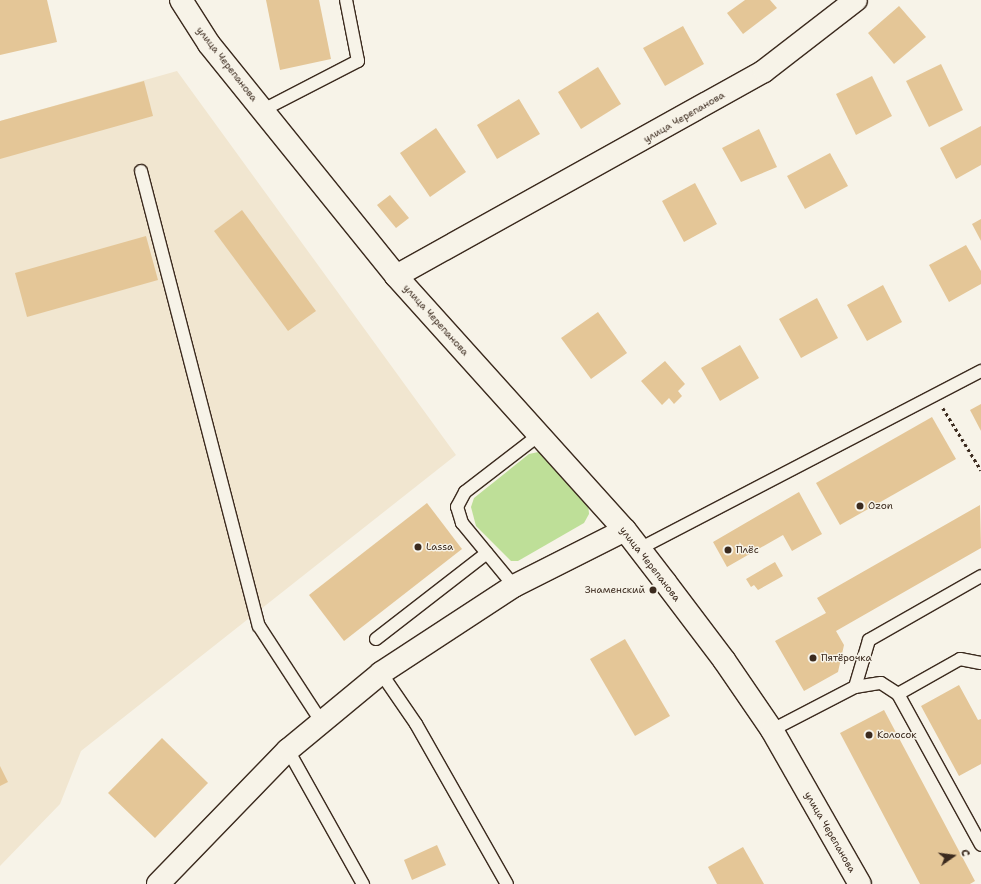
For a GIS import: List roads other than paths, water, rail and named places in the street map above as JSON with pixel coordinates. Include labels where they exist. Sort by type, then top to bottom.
[{"type":"street","name":"улица Черепанова","points":[[181,0],[198,28],[396,276],[625,530],[724,660],[772,730],[860,884]]},
{"type":"street","name":"улица Черепанова","points":[[396,276],[764,71],[856,0]]},
{"type":"street","points":[[158,884],[288,750],[321,721],[381,673],[514,586],[625,530]]},
{"type":"lane","points":[[263,110],[358,61],[346,0]]},
{"type":"lane","points":[[141,171],[259,626],[321,721]]},
{"type":"lane","points":[[639,549],[981,371]]},
{"type":"lane","points":[[514,586],[462,523],[457,507],[465,492],[539,435]]},
{"type":"lane","points":[[376,639],[487,553]]},
{"type":"lane","points":[[855,687],[869,640],[981,576]]},
{"type":"lane","points":[[898,694],[960,659],[981,663]]},
{"type":"lane","points":[[381,673],[416,724],[507,884]]},
{"type":"lane","points":[[772,730],[855,687],[881,683],[898,694],[981,845]]},
{"type":"lane","points":[[288,750],[363,884]]},
{"type":"place","name":"Ozon","points":[[860,506]]},
{"type":"place","name":"Lassa","points":[[418,547]]},
{"type":"place","name":"Плёс","points":[[728,550]]},
{"type":"place","name":"Знаменский","points":[[653,590]]},
{"type":"place","name":"Пятёрочка","points":[[813,658]]},
{"type":"place","name":"Колосок","points":[[869,735]]}]
